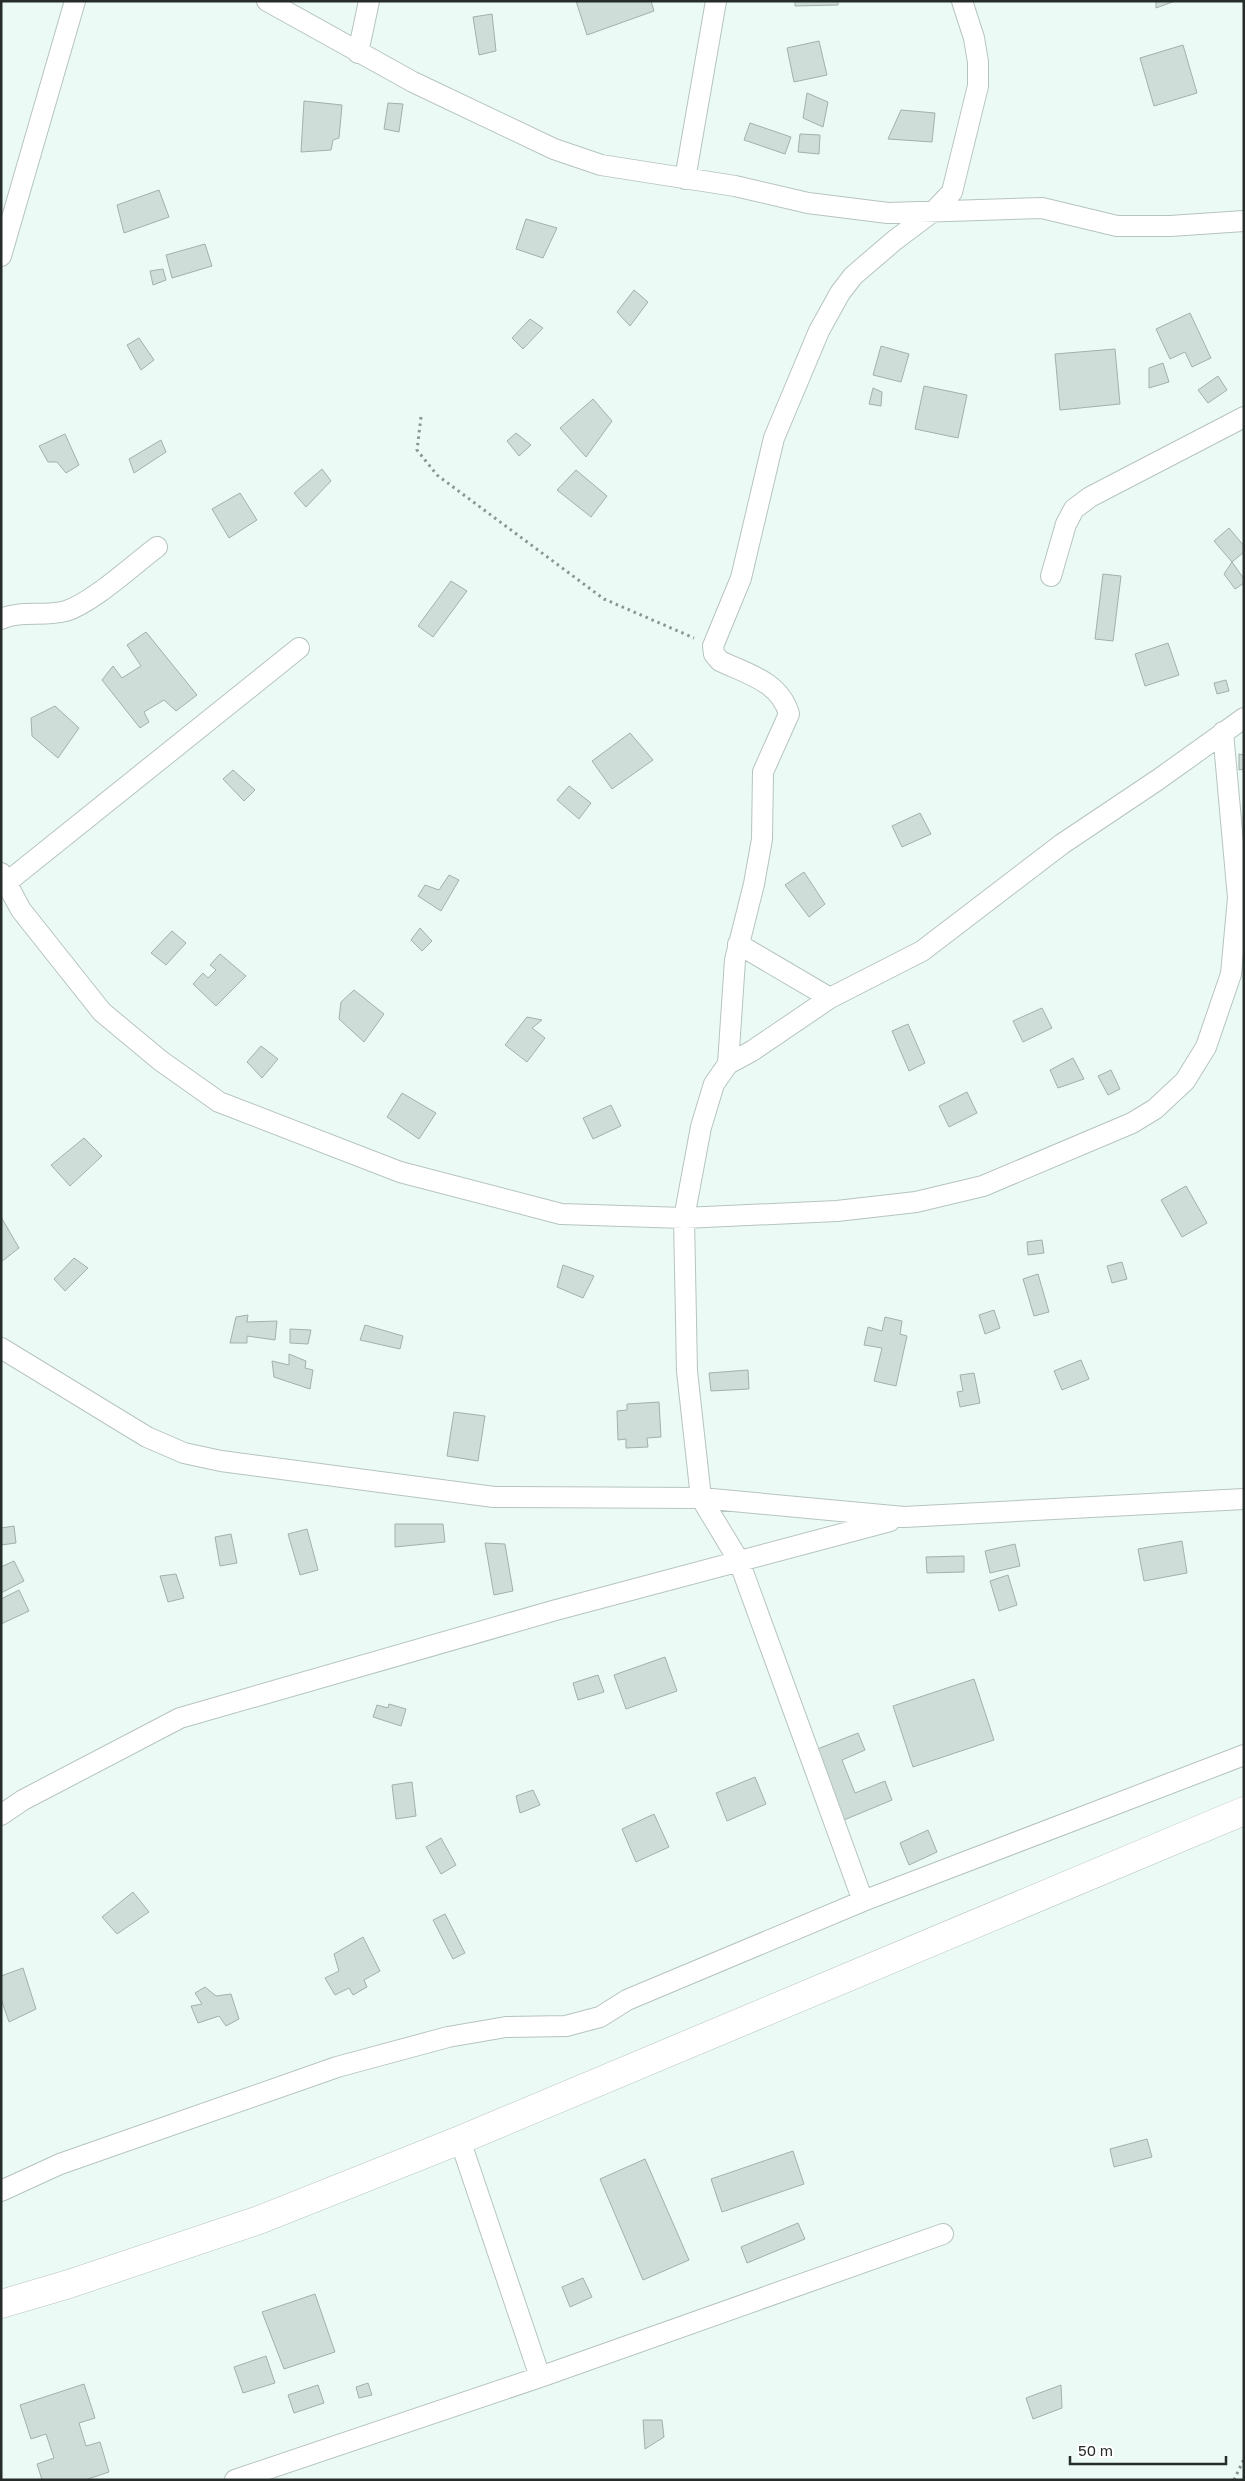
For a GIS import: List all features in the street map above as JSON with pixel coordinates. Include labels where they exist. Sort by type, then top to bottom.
[{"type":"main road","points":[[1,2304],[69,2284],[259,2220],[460,2140],[1244,1811]]},
{"type":"street","points":[[1,256],[75,1]]},
{"type":"street","points":[[267,1],[413,82],[554,149],[601,165],[735,186],[808,203],[888,213],[1042,208],[1117,226],[1170,226],[1244,221]]},
{"type":"street","points":[[358,53],[368,1]]},
{"type":"street","points":[[685,179],[716,1]]},
{"type":"street","points":[[728,1064],[738,944],[754,884],[762,839],[763,772],[789,714],[786,704],[772,685],[720,661],[714,654],[713,646],[741,578],[774,438],[819,331],[840,293],[853,276],[895,240],[935,210],[952,192],[978,86],[978,62],[974,38],[962,1]]},
{"type":"street","points":[[1051,576],[1066,524],[1074,509],[1090,496],[1244,417]]},
{"type":"street","points":[[1,619],[25,615],[52,614],[68,610],[87,600],[157,547]]},
{"type":"street","points":[[299,648],[4,878],[21,910],[102,1012],[161,1061],[219,1102],[400,1172],[561,1214],[684,1218],[837,1211],[916,1202],[983,1186],[1097,1139],[1132,1123],[1155,1109],[1185,1081],[1206,1047],[1231,974],[1238,898],[1223,732]]},
{"type":"street","points":[[863,1901],[739,1561],[701,1498],[687,1371],[684,1218],[700,1127],[714,1084],[728,1064],[752,1051],[830,998],[922,950],[1062,844],[1175,768],[1244,718]]},
{"type":"street","points":[[738,944],[830,998]]},
{"type":"street","points":[[3,1351],[147,1437],[184,1453],[221,1461],[494,1498],[701,1498],[904,1517],[1244,1499]]},
{"type":"street","points":[[1,1816],[23,1800],[180,1718],[546,1612],[904,1517]]},
{"type":"street","points":[[1,2191],[60,2164],[337,2067],[448,2037],[506,2027],[566,2026],[600,2016],[627,2000],[863,1901],[1244,1755]]},
{"type":"street","points":[[460,2140],[540,2377]]},
{"type":"street","points":[[235,2480],[540,2377],[943,2234]]},
{"type":"path","points":[[421,417],[417,450],[437,475],[604,599],[713,646]]},
{"type":"path","points":[[1234,2480],[1244,2460]]},
{"type":"building","points":[[576,1],[651,1],[654,11],[587,35]]},
{"type":"building","points":[[795,1],[838,1],[838,5],[795,6]]},
{"type":"building","points":[[1156,1],[1175,1],[1156,8]]},
{"type":"building","points":[[492,14],[496,51],[479,55],[473,17]]},
{"type":"building","points":[[819,41],[827,75],[794,82],[787,48]]},
{"type":"building","points":[[1183,45],[1197,93],[1154,106],[1140,58]]},
{"type":"building","points":[[807,93],[828,102],[823,127],[803,118]]},
{"type":"building","points":[[304,101],[342,105],[339,138],[333,140],[331,150],[301,152]]},
{"type":"building","points":[[388,103],[403,104],[399,132],[384,129]]},
{"type":"building","points":[[901,110],[935,113],[932,142],[888,139]]},
{"type":"building","points":[[750,123],[791,137],[785,154],[744,140]]},
{"type":"building","points":[[800,134],[820,135],[819,154],[798,152]]},
{"type":"building","points":[[159,190],[169,217],[124,233],[117,205]]},
{"type":"building","points":[[526,219],[557,228],[543,258],[516,249]]},
{"type":"building","points":[[205,244],[212,266],[172,278],[166,255]]},
{"type":"building","points":[[163,269],[166,280],[153,285],[150,271]]},
{"type":"building","points":[[634,290],[648,302],[630,326],[617,312]]},
{"type":"building","points":[[1190,313],[1211,358],[1192,367],[1185,352],[1170,359],[1156,329]]},
{"type":"building","points":[[530,319],[543,328],[523,349],[512,338]]},
{"type":"building","points":[[139,338],[154,360],[141,370],[127,345]]},
{"type":"building","points":[[881,346],[909,354],[901,382],[873,375]]},
{"type":"building","points":[[1115,349],[1120,404],[1060,410],[1055,354]]},
{"type":"building","points":[[1163,363],[1169,382],[1149,388],[1149,368]]},
{"type":"building","points":[[1218,376],[1227,390],[1208,403],[1198,390]]},
{"type":"building","points":[[924,386],[967,395],[958,438],[915,429]]},
{"type":"building","points":[[873,388],[882,392],[881,406],[869,404]]},
{"type":"building","points":[[593,399],[612,421],[586,457],[560,428]]},
{"type":"building","points":[[516,433],[531,445],[519,456],[507,441]]},
{"type":"building","points":[[65,434],[79,465],[66,473],[57,462],[48,462],[39,446]]},
{"type":"building","points":[[161,440],[166,452],[134,473],[129,459]]},
{"type":"building","points":[[322,469],[331,481],[306,507],[294,493]]},
{"type":"building","points":[[576,470],[607,496],[591,517],[557,490]]},
{"type":"building","points":[[240,493],[257,520],[229,538],[212,509]]},
{"type":"building","points":[[1229,528],[1244,546],[1244,552],[1232,562],[1214,541]]},
{"type":"building","points":[[1232,562],[1244,579],[1244,583],[1235,589],[1224,574]]},
{"type":"building","points":[[1103,574],[1121,576],[1113,641],[1095,639]]},
{"type":"building","points":[[451,581],[467,591],[433,637],[418,626]]},
{"type":"building","points":[[146,632],[197,695],[176,711],[164,700],[144,712],[149,722],[140,728],[102,680],[113,666],[122,678],[141,666],[127,645]]},
{"type":"building","points":[[1168,643],[1179,675],[1145,686],[1135,654]]},
{"type":"building","points":[[1226,680],[1229,691],[1217,694],[1214,683]]},
{"type":"building","points":[[55,706],[79,728],[58,758],[32,736],[31,718]]},
{"type":"building","points":[[630,733],[653,760],[612,789],[592,761]]},
{"type":"building","points":[[1239,754],[1244,755],[1244,769],[1239,770]]},
{"type":"building","points":[[233,770],[255,790],[244,801],[223,779]]},
{"type":"building","points":[[569,786],[591,803],[579,819],[557,800]]},
{"type":"building","points":[[920,813],[931,834],[902,847],[892,826]]},
{"type":"building","points":[[804,872],[825,904],[809,917],[785,885]]},
{"type":"building","points":[[449,875],[459,880],[441,911],[418,896],[425,885],[439,890]]},
{"type":"building","points":[[420,928],[432,941],[422,951],[411,940]]},
{"type":"building","points":[[172,931],[186,943],[166,965],[151,953]]},
{"type":"building","points":[[220,954],[246,976],[216,1006],[193,984],[203,973],[208,978],[216,970],[210,965]]},
{"type":"building","points":[[354,990],[384,1014],[364,1042],[339,1019],[341,1002]]},
{"type":"building","points":[[1042,1008],[1052,1028],[1023,1042],[1013,1021]]},
{"type":"building","points":[[527,1017],[542,1020],[532,1028],[545,1038],[527,1062],[505,1045]]},
{"type":"building","points":[[908,1024],[925,1063],[909,1071],[892,1031]]},
{"type":"building","points":[[261,1046],[278,1059],[262,1078],[247,1062]]},
{"type":"building","points":[[1073,1058],[1084,1079],[1058,1088],[1050,1070]]},
{"type":"building","points":[[1111,1070],[1120,1089],[1108,1095],[1098,1076]]},
{"type":"building","points":[[967,1092],[977,1113],[949,1127],[939,1106]]},
{"type":"building","points":[[402,1093],[436,1113],[419,1139],[387,1117]]},
{"type":"building","points":[[611,1105],[621,1126],[593,1139],[583,1118]]},
{"type":"building","points":[[84,1138],[102,1156],[70,1186],[51,1165]]},
{"type":"building","points":[[1186,1186],[1207,1223],[1182,1237],[1161,1200]]},
{"type":"building","points":[[1,1217],[19,1248],[1,1262]]},
{"type":"building","points":[[1042,1240],[1044,1253],[1028,1255],[1027,1242]]},
{"type":"building","points":[[74,1258],[88,1268],[65,1291],[54,1279]]},
{"type":"building","points":[[1122,1262],[1127,1279],[1112,1283],[1107,1266]]},
{"type":"building","points":[[563,1265],[594,1276],[583,1298],[557,1287]]},
{"type":"building","points":[[1038,1274],[1049,1312],[1034,1316],[1023,1279]]},
{"type":"building","points":[[994,1310],[1000,1328],[985,1334],[979,1315]]},
{"type":"building","points":[[248,1315],[247,1322],[277,1321],[275,1340],[247,1336],[247,1343],[230,1343],[236,1317]]},
{"type":"building","points":[[885,1317],[902,1321],[900,1334],[907,1336],[896,1386],[874,1381],[882,1348],[864,1345],[868,1327],[882,1331]]},
{"type":"building","points":[[365,1325],[403,1336],[400,1349],[360,1340]]},
{"type":"building","points":[[290,1329],[311,1330],[308,1344],[290,1343]]},
{"type":"building","points":[[289,1354],[306,1361],[305,1368],[313,1370],[310,1389],[274,1377],[272,1361],[289,1365]]},
{"type":"building","points":[[1081,1360],[1089,1379],[1062,1390],[1054,1371]]},
{"type":"building","points":[[748,1370],[749,1389],[711,1391],[709,1373]]},
{"type":"building","points":[[974,1373],[980,1403],[960,1407],[957,1392],[963,1391],[960,1375]]},
{"type":"building","points":[[659,1402],[661,1437],[647,1438],[648,1447],[626,1448],[626,1439],[618,1440],[617,1411],[627,1410],[627,1404]]},
{"type":"building","points":[[454,1412],[485,1416],[478,1461],[447,1456]]},
{"type":"building","points":[[395,1524],[443,1524],[445,1542],[395,1547]]},
{"type":"building","points":[[14,1526],[16,1543],[1,1545],[1,1528]]},
{"type":"building","points":[[307,1529],[318,1570],[300,1575],[288,1534]]},
{"type":"building","points":[[231,1534],[237,1563],[220,1566],[215,1537]]},
{"type":"building","points":[[1182,1541],[1187,1573],[1144,1581],[1138,1549]]},
{"type":"building","points":[[485,1543],[505,1544],[513,1591],[494,1595]]},
{"type":"building","points":[[1015,1544],[1020,1566],[990,1573],[985,1551]]},
{"type":"building","points":[[964,1556],[964,1572],[927,1573],[926,1557]]},
{"type":"building","points":[[14,1561],[24,1581],[1,1593],[1,1567]]},
{"type":"building","points":[[176,1574],[184,1598],[168,1602],[160,1576]]},
{"type":"building","points":[[1008,1575],[1017,1605],[999,1611],[990,1581]]},
{"type":"building","points":[[19,1590],[29,1611],[1,1624],[1,1599]]},
{"type":"building","points":[[665,1657],[677,1691],[626,1709],[614,1675]]},
{"type":"building","points":[[598,1675],[604,1692],[578,1700],[573,1683]]},
{"type":"building","points":[[974,1679],[994,1740],[913,1767],[893,1706]]},
{"type":"building","points":[[389,1704],[406,1709],[401,1726],[373,1717],[377,1705],[388,1708]]},
{"type":"building","points":[[858,1733],[865,1750],[842,1760],[855,1793],[885,1781],[892,1800],[844,1820],[815,1750]]},
{"type":"building","points":[[755,1777],[766,1804],[727,1821],[716,1793]]},
{"type":"building","points":[[412,1782],[416,1816],[396,1819],[392,1785]]},
{"type":"building","points":[[533,1790],[540,1805],[520,1813],[516,1796]]},
{"type":"building","points":[[654,1814],[669,1847],[636,1862],[622,1829]]},
{"type":"building","points":[[928,1830],[937,1852],[909,1865],[900,1843]]},
{"type":"building","points":[[441,1838],[456,1865],[441,1874],[426,1847]]},
{"type":"building","points":[[133,1892],[149,1912],[117,1934],[102,1917]]},
{"type":"building","points":[[445,1914],[465,1953],[453,1959],[433,1920]]},
{"type":"building","points":[[363,1937],[380,1971],[364,1980],[367,1987],[353,1995],[349,1988],[335,1995],[325,1978],[339,1971],[334,1954]]},
{"type":"building","points":[[23,1968],[36,2009],[9,2022],[1,1999],[1,1976]]},
{"type":"building","points":[[205,1987],[216,1996],[231,1994],[239,2019],[226,2026],[219,2016],[198,2023],[191,2006],[202,2004],[195,1993]]},
{"type":"building","points":[[1147,2139],[1152,2157],[1114,2167],[1110,2149]]},
{"type":"building","points":[[793,2151],[804,2184],[722,2212],[711,2179]]},
{"type":"building","points":[[645,2159],[689,2260],[643,2280],[600,2179]]},
{"type":"building","points":[[798,2223],[805,2239],[747,2263],[741,2247]]},
{"type":"building","points":[[583,2278],[592,2297],[570,2307],[562,2287]]},
{"type":"building","points":[[315,2294],[335,2352],[284,2369],[262,2312]]},
{"type":"building","points":[[266,2356],[275,2383],[243,2393],[234,2367]]},
{"type":"building","points":[[368,2383],[372,2395],[359,2398],[356,2387]]},
{"type":"building","points":[[84,2384],[95,2418],[79,2423],[86,2446],[100,2442],[109,2472],[85,2480],[42,2480],[37,2464],[54,2458],[46,2434],[31,2439],[20,2405]]},
{"type":"building","points":[[318,2385],[324,2403],[294,2413],[288,2395]]},
{"type":"building","points":[[1061,2385],[1062,2408],[1033,2419],[1026,2398]]},
{"type":"building","points":[[643,2420],[662,2420],[664,2437],[645,2449]]}]
